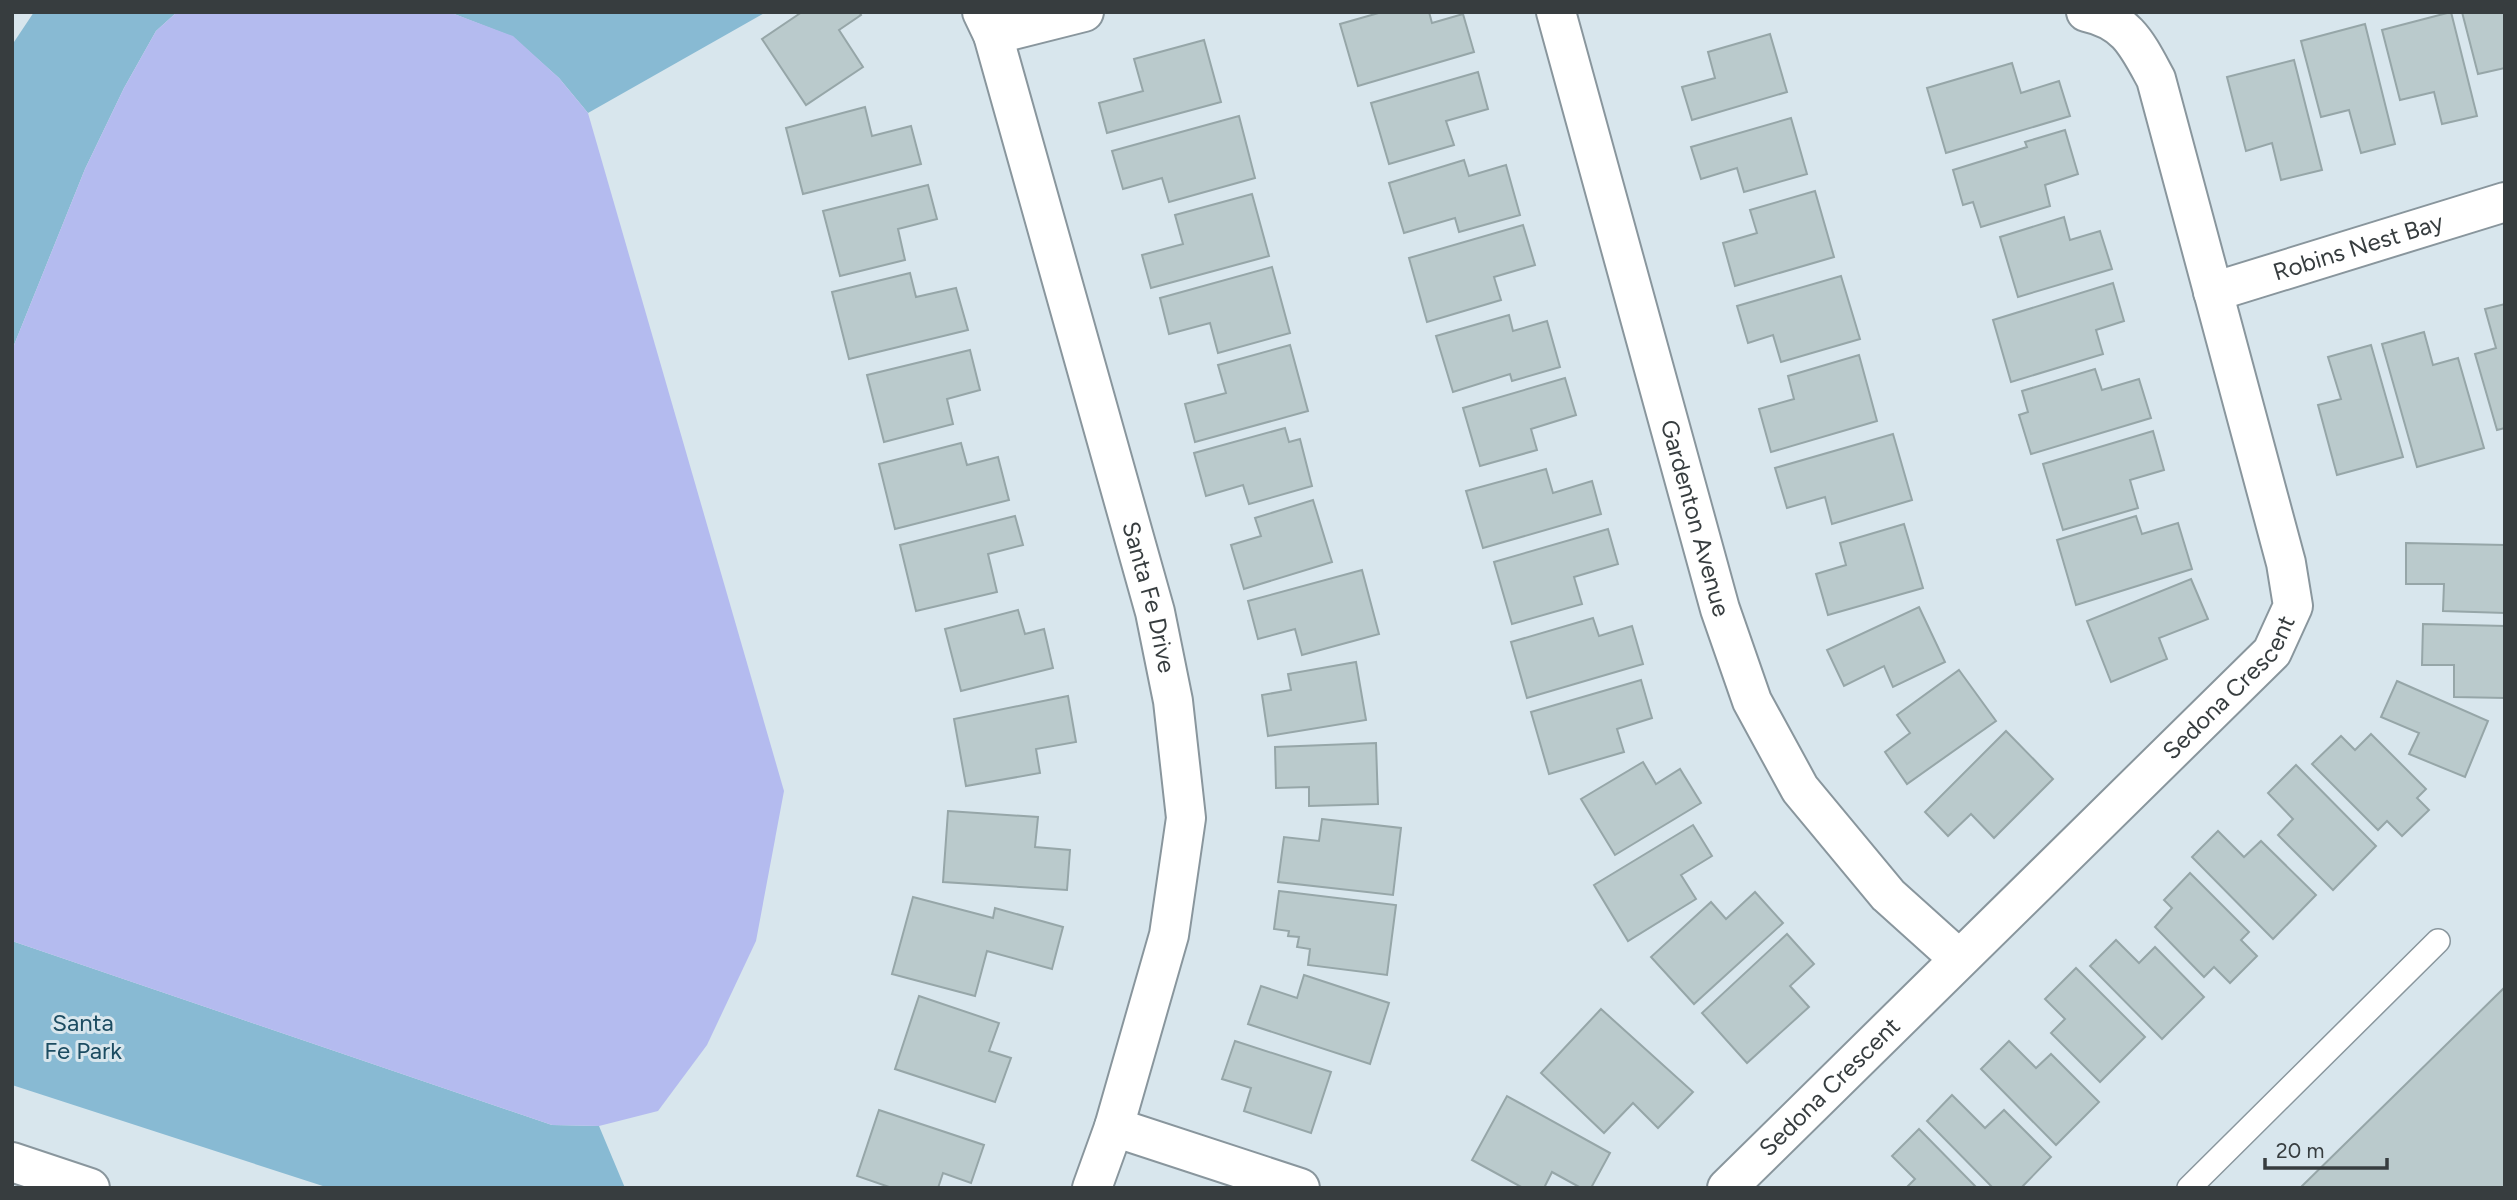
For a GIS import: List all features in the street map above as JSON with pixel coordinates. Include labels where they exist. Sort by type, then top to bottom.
[{"type":"street","points":[[988,23],[1084,12]]},
{"type":"street","name":"Gardenton Avenue","points":[[1556,12],[1720,609],[1752,701],[1800,789],[1888,895],[1958,958]]},
{"type":"street","name":"Sedona Crescent","points":[[1727,1188],[2272,652],[2293,606],[2286,563],[2156,79],[2132,36],[2106,16],[2086,12]]},
{"type":"street","name":"Santa Fe Drive","points":[[988,23],[1155,612],[1173,701],[1186,818],[1169,935],[1114,1127],[1092,1188]]},
{"type":"street","name":"Robins Nest Bay","points":[[2213,292],[2505,202]]},
{"type":"street","points":[[1114,1127],[1300,1188]]},
{"type":"street","points":[[12,1162],[90,1188]]},
{"type":"lane","points":[[2189,1188],[2438,941]]},
{"type":"green space","points":[[34,12],[177,12],[156,31],[124,88],[85,169],[12,350],[12,45]]},
{"type":"green space","points":[[449,12],[766,12],[588,113],[559,78],[513,37]]},
{"type":"green space","name":"Santa Fe Park","points":[[12,941],[552,1125],[599,1126],[625,1188],[329,1188],[12,1085]]},
{"type":"shaded area","points":[[177,12],[449,12],[513,36],[559,78],[588,113],[784,791],[756,941],[707,1045],[658,1111],[599,1126],[552,1125],[12,941],[12,350],[85,169],[124,88],[156,31]]},
{"type":"building","points":[[802,12],[859,12],[861,15],[839,30],[863,67],[806,105],[762,39]]},
{"type":"building","points":[[1382,12],[1429,12],[1432,23],[1463,14],[1474,52],[1358,86],[1340,24]]},
{"type":"building","points":[[2451,12],[2477,116],[2442,124],[2434,92],[2400,100],[2382,30]]},
{"type":"building","points":[[2462,12],[2505,12],[2505,68],[2478,74]]},
{"type":"building","points":[[2365,24],[2395,144],[2361,153],[2349,110],[2321,117],[2301,41]]},
{"type":"building","points":[[1770,34],[1787,92],[1692,120],[1682,87],[1715,78],[1708,52]]},
{"type":"building","points":[[1204,40],[1221,102],[1107,133],[1099,103],[1143,91],[1134,59]]},
{"type":"building","points":[[2294,60],[2322,170],[2281,180],[2272,143],[2246,151],[2227,77]]},
{"type":"building","points":[[2012,63],[2021,93],[2059,81],[2070,116],[1946,153],[1927,88]]},
{"type":"building","points":[[1478,72],[1488,109],[1446,121],[1454,145],[1389,164],[1371,103]]},
{"type":"building","points":[[865,107],[872,136],[911,126],[921,164],[803,194],[786,128]]},
{"type":"building","points":[[1239,116],[1255,178],[1169,202],[1162,178],[1123,189],[1112,151]]},
{"type":"building","points":[[1791,118],[1807,174],[1744,192],[1737,168],[1701,179],[1691,147]]},
{"type":"building","points":[[2065,130],[2078,174],[2045,185],[2050,206],[1981,227],[1973,202],[1963,205],[1953,170],[2027,147],[2025,142]]},
{"type":"building","points":[[1464,160],[1469,176],[1506,165],[1520,215],[1459,232],[1455,218],[1404,233],[1389,183]]},
{"type":"building","points":[[928,185],[937,219],[898,229],[905,260],[840,276],[823,211]]},
{"type":"building","points":[[1815,191],[1834,257],[1735,286],[1723,243],[1757,233],[1750,210]]},
{"type":"building","points":[[1252,194],[1269,256],[1151,288],[1142,255],[1183,244],[1175,215]]},
{"type":"building","points":[[2064,217],[2070,240],[2100,231],[2112,269],[2018,297],[2000,237]]},
{"type":"building","points":[[1523,225],[1535,265],[1494,277],[1501,300],[1427,322],[1409,258]]},
{"type":"building","points":[[1272,267],[1290,333],[1218,353],[1210,323],[1169,334],[1160,298]]},
{"type":"building","points":[[910,273],[916,297],[956,288],[968,330],[849,359],[832,292]]},
{"type":"building","points":[[1841,276],[1860,339],[1781,362],[1773,335],[1748,343],[1737,306]]},
{"type":"building","points":[[2113,283],[2124,321],[2096,330],[2103,354],[2011,382],[1993,320]]},
{"type":"building","points":[[2505,304],[2505,428],[2497,430],[2475,354],[2496,348],[2485,309]]},
{"type":"building","points":[[1509,315],[1513,331],[1547,321],[1560,367],[1512,381],[1510,374],[1453,392],[1436,336]]},
{"type":"building","points":[[2424,332],[2433,365],[2458,358],[2484,448],[2417,467],[2382,344]]},
{"type":"building","points":[[1290,345],[1308,411],[1195,442],[1185,404],[1226,393],[1218,365]]},
{"type":"building","points":[[2371,345],[2403,457],[2337,475],[2318,405],[2341,399],[2328,357]]},
{"type":"building","points":[[970,350],[980,390],[947,399],[953,424],[884,442],[867,375]]},
{"type":"building","points":[[1859,355],[1877,421],[1771,452],[1759,409],[1794,399],[1788,376]]},
{"type":"building","points":[[2095,369],[2102,390],[2139,379],[2151,418],[2031,454],[2019,415],[2028,412],[2022,391]]},
{"type":"building","points":[[1565,378],[1576,415],[1531,429],[1537,450],[1480,466],[1463,408]]},
{"type":"building","points":[[1285,428],[1289,442],[1300,439],[1312,486],[1249,504],[1243,485],[1206,496],[1194,453]]},
{"type":"building","points":[[2153,431],[2164,470],[2130,480],[2138,508],[2063,530],[2043,464]]},
{"type":"building","points":[[1893,434],[1912,500],[1832,524],[1825,497],[1787,508],[1775,468]]},
{"type":"building","points":[[961,443],[967,465],[998,457],[1009,500],[895,529],[879,464]]},
{"type":"building","points":[[1546,469],[1553,493],[1592,481],[1601,514],[1483,548],[1466,491]]},
{"type":"building","points":[[1313,500],[1332,562],[1244,589],[1231,545],[1261,536],[1255,518]]},
{"type":"building","points":[[1015,516],[1023,545],[988,554],[997,592],[916,611],[900,545]]},
{"type":"building","points":[[2136,516],[2142,534],[2178,523],[2192,569],[2076,605],[2057,540]]},
{"type":"building","points":[[1904,524],[1923,588],[1828,615],[1816,574],[1846,565],[1840,543]]},
{"type":"building","points":[[1608,529],[1618,564],[1574,577],[1582,604],[1512,624],[1494,562]]},
{"type":"building","points":[[2406,543],[2505,545],[2505,613],[2443,611],[2444,584],[2406,584]]},
{"type":"building","points":[[1362,570],[1379,634],[1302,655],[1295,629],[1258,639],[1248,601]]},
{"type":"building","points":[[2191,579],[2208,619],[2159,638],[2167,659],[2111,682],[2087,621]]},
{"type":"building","points":[[1919,607],[1945,662],[1893,687],[1884,666],[1844,686],[1827,650]]},
{"type":"building","points":[[1018,610],[1025,634],[1044,629],[1053,668],[961,691],[945,629]]},
{"type":"building","points":[[1593,618],[1599,636],[1632,626],[1643,664],[1527,698],[1511,642]]},
{"type":"building","points":[[2423,624],[2505,626],[2505,698],[2454,697],[2454,665],[2422,665]]},
{"type":"building","points":[[1356,662],[1366,720],[1268,736],[1262,695],[1291,690],[1288,674]]},
{"type":"building","points":[[1959,670],[1996,721],[1907,784],[1885,752],[1910,733],[1897,715]]},
{"type":"building","points":[[1641,680],[1652,718],[1617,729],[1624,752],[1549,774],[1531,712]]},
{"type":"building","points":[[2397,681],[2488,721],[2465,777],[2409,754],[2419,733],[2381,717]]},
{"type":"building","points":[[1068,696],[1076,742],[1036,749],[1040,773],[966,786],[954,719]]},
{"type":"building","points":[[2006,731],[2053,779],[1994,838],[1971,814],[1948,836],[1925,812]]},
{"type":"building","points":[[2371,734],[2426,789],[2417,798],[2429,810],[2402,836],[2387,821],[2378,830],[2312,764],[2341,736],[2355,750]]},
{"type":"building","points":[[1376,743],[1378,804],[1309,806],[1309,787],[1276,788],[1275,747]]},
{"type":"building","points":[[1643,762],[1656,784],[1680,769],[1701,803],[1615,855],[1581,799]]},
{"type":"building","points":[[2296,765],[2376,846],[2333,890],[2278,835],[2293,819],[2268,793]]},
{"type":"building","points":[[948,811],[1038,817],[1035,847],[1070,850],[1067,890],[943,882]]},
{"type":"building","points":[[1322,819],[1401,828],[1393,895],[1278,882],[1284,837],[1319,841]]},
{"type":"building","points":[[1693,825],[1712,856],[1681,875],[1696,899],[1628,941],[1594,885]]},
{"type":"building","points":[[2218,831],[2244,857],[2261,841],[2316,895],[2273,939],[2192,857]]},
{"type":"building","points":[[2190,873],[2249,932],[2241,940],[2257,956],[2230,983],[2214,967],[2204,977],[2155,927],[2172,908],[2164,900]]},
{"type":"building","points":[[1279,891],[1396,905],[1387,975],[1308,965],[1310,949],[1297,947],[1299,937],[1288,936],[1289,931],[1274,929]]},
{"type":"building","points":[[1755,892],[1783,923],[1694,1004],[1651,957],[1711,902],[1726,919]]},
{"type":"building","points":[[913,897],[993,918],[995,908],[1063,927],[1052,969],[987,951],[975,996],[892,974]]},
{"type":"building","points":[[1787,934],[1814,964],[1790,986],[1809,1007],[1747,1063],[1702,1013]]},
{"type":"building","points":[[2116,940],[2139,963],[2155,947],[2204,997],[2162,1039],[2090,966]]},
{"type":"building","points":[[2076,968],[2145,1037],[2100,1082],[2051,1033],[2065,1019],[2045,999]]},
{"type":"building","points":[[1304,975],[1389,1003],[1370,1064],[1248,1024],[1261,986],[1297,998]]},
{"type":"building","points":[[2505,987],[2505,1188],[2300,1188]]},
{"type":"building","points":[[919,996],[999,1023],[989,1051],[1011,1058],[995,1102],[895,1069]]},
{"type":"building","points":[[1601,1009],[1693,1092],[1658,1128],[1633,1103],[1604,1133],[1541,1073]]},
{"type":"building","points":[[1235,1041],[1331,1072],[1311,1133],[1244,1111],[1251,1088],[1222,1079]]},
{"type":"building","points":[[2009,1041],[2036,1068],[2051,1054],[2099,1102],[2056,1145],[1981,1069]]},
{"type":"building","points":[[1952,1095],[1985,1128],[2004,1110],[2051,1157],[2021,1188],[1993,1188],[1927,1121]]},
{"type":"building","points":[[1507,1096],[1610,1153],[1591,1188],[1581,1188],[1552,1172],[1544,1188],[1523,1188],[1472,1160]]},
{"type":"building","points":[[879,1110],[984,1145],[971,1183],[943,1173],[938,1188],[892,1188],[857,1176]]},
{"type":"building","points":[[1919,1129],[1977,1188],[1906,1188],[1915,1179],[1892,1156]]}]
